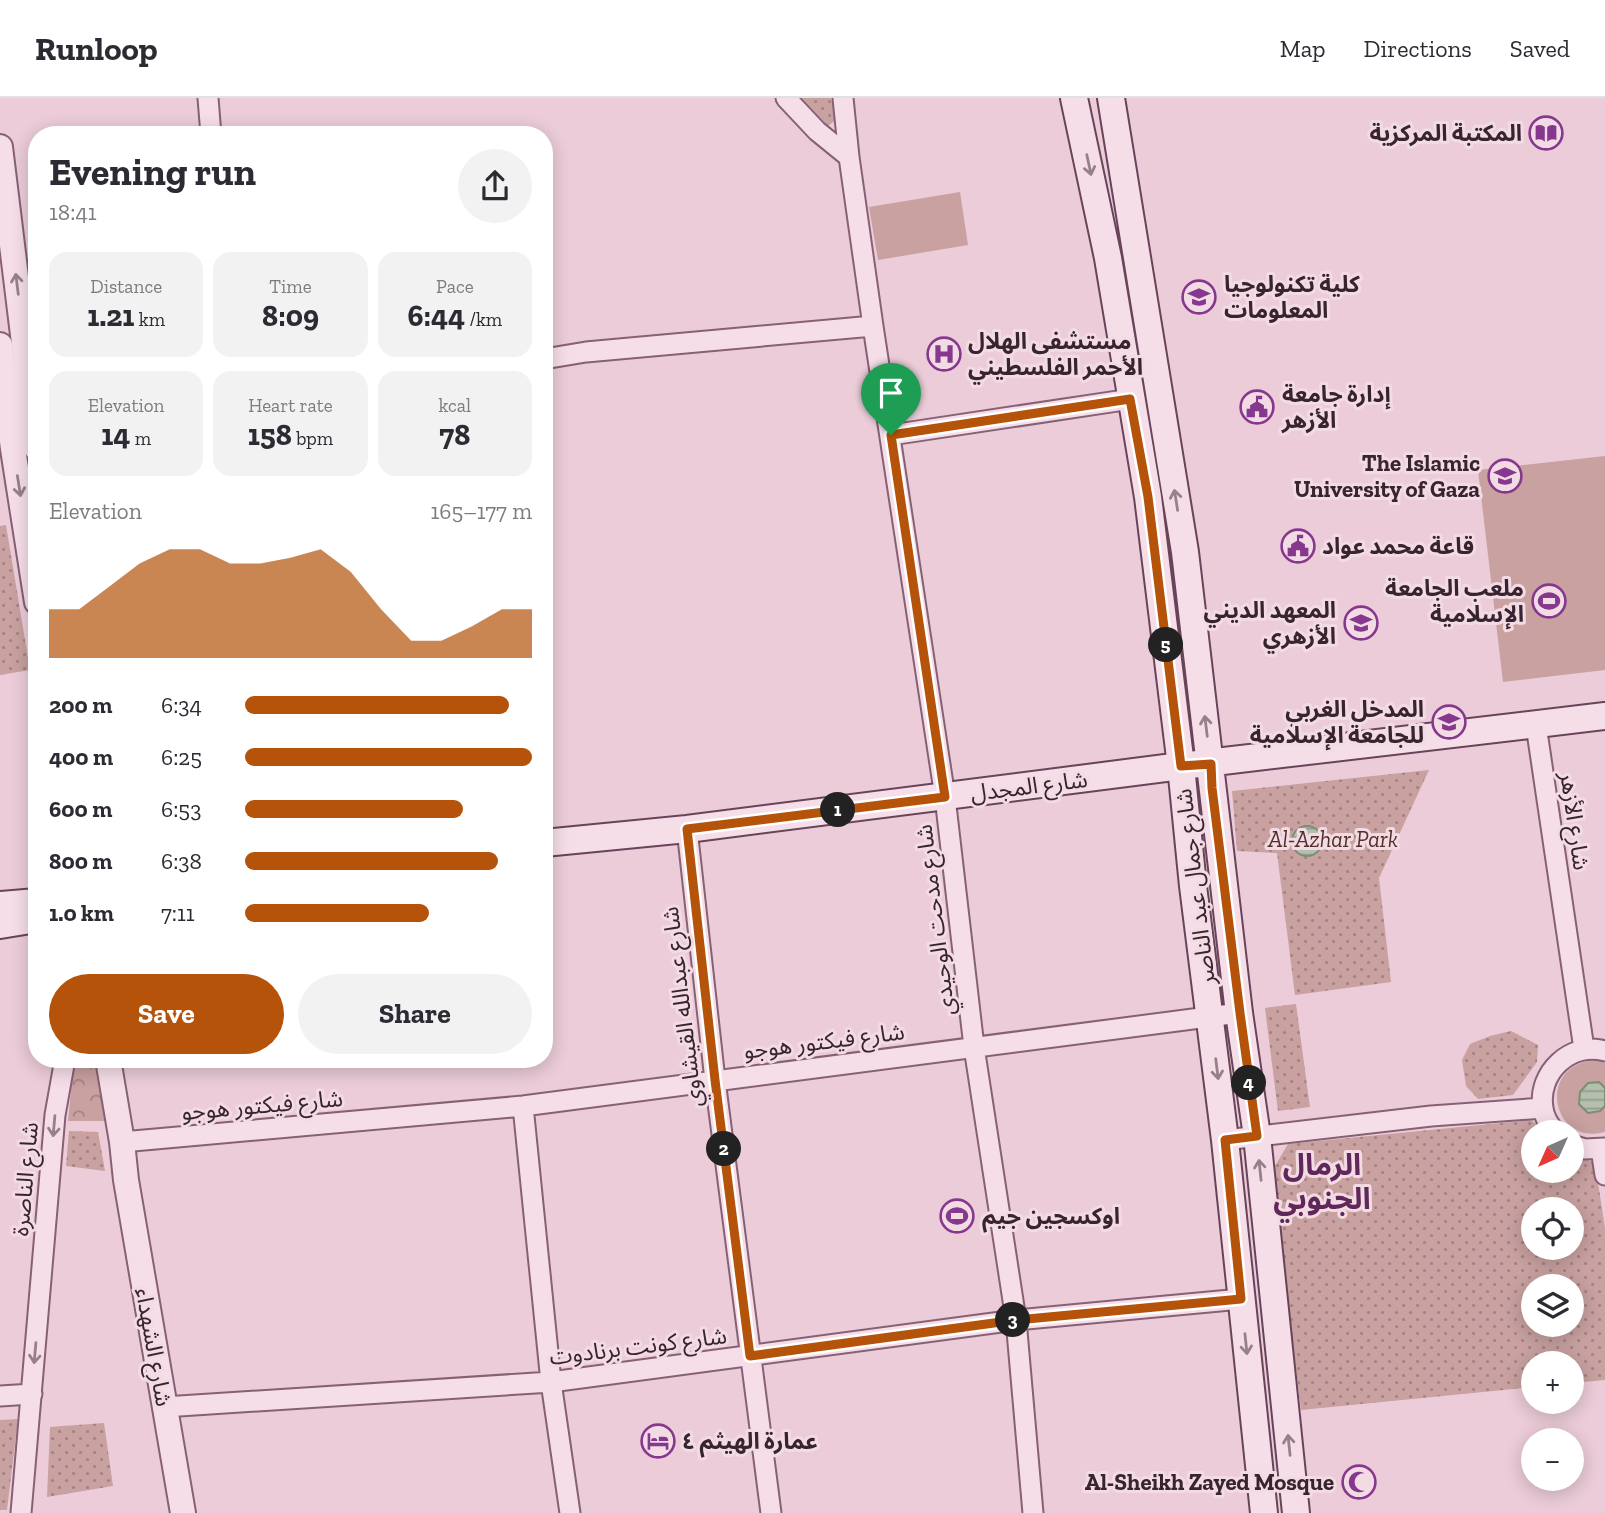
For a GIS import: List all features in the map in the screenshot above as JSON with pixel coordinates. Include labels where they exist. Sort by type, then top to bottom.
[{"type":"main road","name":"شارع جمال عبد الناصر","points":[[1074,98],[1108,258],[1148,497],[1193,886],[1211,1016],[1264,1513]]},
{"type":"main road","name":"شارع جمال عبد الناصر","points":[[1111,98],[1185,552],[1257,1136],[1296,1513]]},
{"type":"main road","name":"شارع المجدل","points":[[553,842],[687,829],[1181,766],[1605,716]]},
{"type":"main road","points":[[0,905],[28,903]]},
{"type":"main road","points":[[0,925],[28,920]]},
{"type":"street","points":[[208,98],[210,126]]},
{"type":"street","points":[[786,98],[817,131],[849,157]]},
{"type":"street","name":"شارع مدحت الوحيدي","points":[[843,98],[873,326],[945,797],[974,1047],[1016,1320],[1033,1513]]},
{"type":"street","points":[[0,147],[28,486]]},
{"type":"street","points":[[553,358],[586,352],[873,326]]},
{"type":"street","points":[[0,345],[25,448]]},
{"type":"street","points":[[891,435],[1130,399]]},
{"type":"street","name":"شارع الأزهر","points":[[1536,725],[1584,1049]]},
{"type":"street","name":"شارع عبدالله القيشاوي","points":[[687,829],[715,1080],[771,1513]]},
{"type":"street","name":"شارع فيكتور هوجو","points":[[122,1142],[523,1106],[1240,1013]]},
{"type":"street","points":[[1547,1120],[1542,1108],[1542,1092],[1547,1077],[1556,1064],[1584,1049],[1605,1051]]},
{"type":"street","name":"شارع الناصرة","points":[[22,1513],[55,1115],[63,1068]]},
{"type":"street","points":[[110,1068],[122,1142]]},
{"type":"street","points":[[523,1106],[551,1382],[570,1513]]},
{"type":"street","points":[[1225,1140],[1431,1116],[1542,1108]]},
{"type":"street","name":"شارع الشهداء","points":[[122,1142],[126,1180],[183,1513]]},
{"type":"street","points":[[1584,1149],[1603,1148],[1605,1175]]},
{"type":"street","name":"شارع كونت برنادوت","points":[[164,1407],[551,1382],[1016,1320],[1241,1299]]},
{"type":"street","points":[[0,1396],[32,1394]]},
{"type":"green space","points":[[802,98],[831,98],[836,120],[828,126]]},
{"type":"green space","points":[[960,192],[968,245],[878,260],[869,207]]},
{"type":"green space","name":"ملعب الجامعة الإسلامية","points":[[1605,456],[1605,670],[1503,682],[1478,470]]},
{"type":"green space","points":[[6,525],[28,670],[0,675],[0,526]]},
{"type":"green space","name":"Al-Azhar Park","points":[[1429,770],[1379,878],[1391,982],[1295,995],[1277,853],[1237,851],[1232,791]]},
{"type":"green space","points":[[1296,1004],[1310,1107],[1278,1111],[1265,1008]]},
{"type":"green space","points":[[1511,1031],[1538,1045],[1537,1062],[1513,1095],[1478,1099],[1466,1086],[1462,1060],[1470,1044]]},
{"type":"green space","points":[[1597,1060],[1605,1063],[1605,1088],[1599,1082],[1600,1111],[1605,1106],[1605,1132],[1584,1132],[1584,1120],[1565,1120],[1562,1117],[1558,1088],[1564,1075],[1577,1065]]},
{"type":"green space","points":[[73,1068],[104,1068],[112,1121],[68,1121]]},
{"type":"green space","points":[[1521,1121],[1521,1183],[1584,1183],[1584,1158],[1595,1163],[1605,1228],[1605,1380],[1584,1382],[1584,1351],[1521,1351],[1521,1388],[1301,1410],[1272,1171],[1288,1144]]},
{"type":"green space","points":[[69,1131],[98,1132],[105,1171],[66,1166]]},
{"type":"green space","points":[[18,1419],[7,1510],[0,1510],[0,1420]]},
{"type":"green space","points":[[104,1423],[113,1486],[47,1497],[50,1427]]},
{"type":"shaded area","points":[[1307,826],[1318,830],[1322,841],[1318,852],[1307,856],[1296,852],[1292,841],[1296,830]]},
{"type":"shaded area","points":[[1599,1082],[1605,1088],[1605,1106],[1600,1111],[1588,1113],[1579,1104],[1580,1092],[1588,1083]]},
{"type":"place","name":"المكتبة المركزية","points":[[1546,133]]},
{"type":"place","name":"كلية تكنولوجيا المعلومات","points":[[1199,297]]},
{"type":"place","name":"مستشفى الهلال الأحمر الفلسطيني","points":[[944,354]]},
{"type":"place","name":"إدارة جامعة الأزهر","points":[[1257,407]]},
{"type":"place","name":"The Islamic University of Gaza","points":[[1505,476]]},
{"type":"place","name":"قاعة محمد عواد","points":[[1298,546]]},
{"type":"place","name":"ملعب الجامعة الإسلامية","points":[[1549,601]]},
{"type":"place","name":"المعهد الديني الأزهري","points":[[1361,623]]},
{"type":"place","name":"المدخل الغربي للجامعة الإسلامية","points":[[1449,722]]},
{"type":"place","name":"اوكسجين جيم","points":[[957,1216]]},
{"type":"place","name":"عمارة الهيثم ٤","points":[[658,1441]]},
{"type":"place","name":"Al-Sheikh Zayed Mosque","points":[[1359,1482]]},
{"type":"district","name":"الرمال الجنوبي","points":[[1322,1182]]},
{"type":"route","points":[[1130,399],[1148,497],[1181,766],[1211,764],[1239,1008],[1257,1136],[1225,1140],[1241,1299],[1016,1320],[750,1356],[687,829],[945,797],[891,435],[1130,399]]}]
